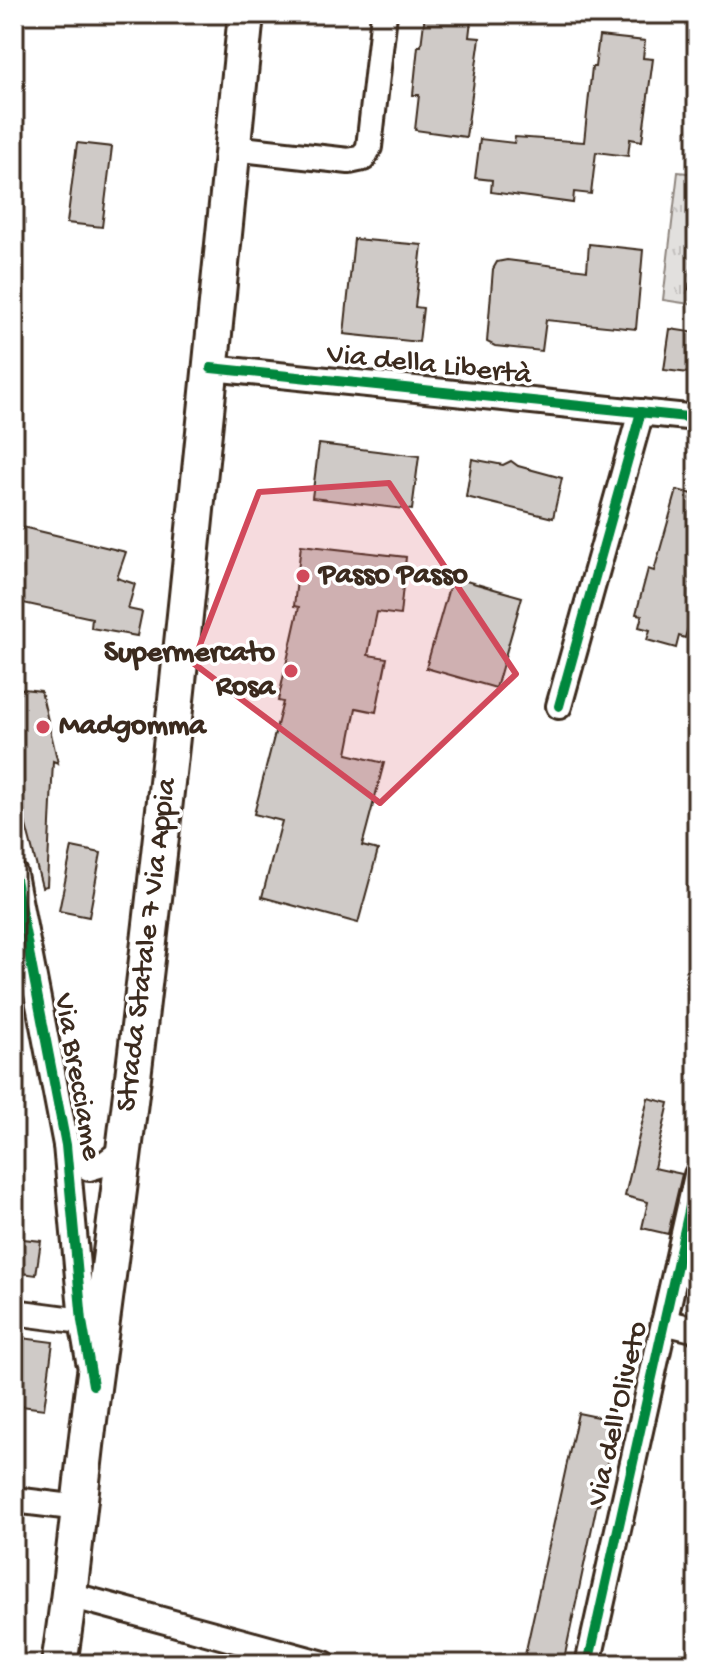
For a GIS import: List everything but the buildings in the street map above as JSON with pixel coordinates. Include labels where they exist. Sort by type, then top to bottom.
[{"type":"main road","points":[[211,368],[246,14]]},
{"type":"main road","name":"Strada Statale 7 Via Appia","points":[[59,1664],[125,1149],[182,656],[211,368]]},
{"type":"street","points":[[233,148],[349,161],[363,158],[369,147],[384,14]]},
{"type":"street","name":"Via della Libertà","points":[[211,368],[697,418]]},
{"type":"street","points":[[559,706],[641,412]]},
{"type":"street","name":"Via Brecciame","points":[[14,874],[66,1145],[82,1321],[93,1385]]},
{"type":"street","name":"Via Brecciame","points":[[66,1145],[74,1160],[89,1168],[106,1163],[125,1149]]},
{"type":"street","name":"Via dell'Oliveto","points":[[588,1664],[697,1175]]},
{"type":"street","points":[[14,1312],[82,1321]]},
{"type":"street","name":"Via dell'Oliveto","points":[[664,1322],[697,1330]]},
{"type":"street","points":[[14,1500],[80,1508]]},
{"type":"street","points":[[70,1595],[324,1664]]},
{"type":"path","points":[[697,227],[690,292],[697,293]]},
{"type":"highlighted area","points":[[389,483],[516,674],[380,803],[193,663],[259,492]]},
{"type":"shaded area","points":[[111,14],[160,14],[158,26]]},
{"type":"green space","points":[[678,172],[697,174],[697,305],[663,300]]},
{"type":"cycle path","points":[[211,368],[697,418]]},
{"type":"cycle path","points":[[559,706],[641,412]]},
{"type":"cycle path","points":[[14,874],[66,1145],[82,1321],[93,1385]]},
{"type":"cycle path","points":[[588,1664],[697,1175]]},
{"type":"place","name":"Passo Passo","points":[[303,576]]},
{"type":"place","name":"Supermercato Rosa","points":[[291,671]]},
{"type":"place","name":"Madgomma","points":[[43,727]]}]
